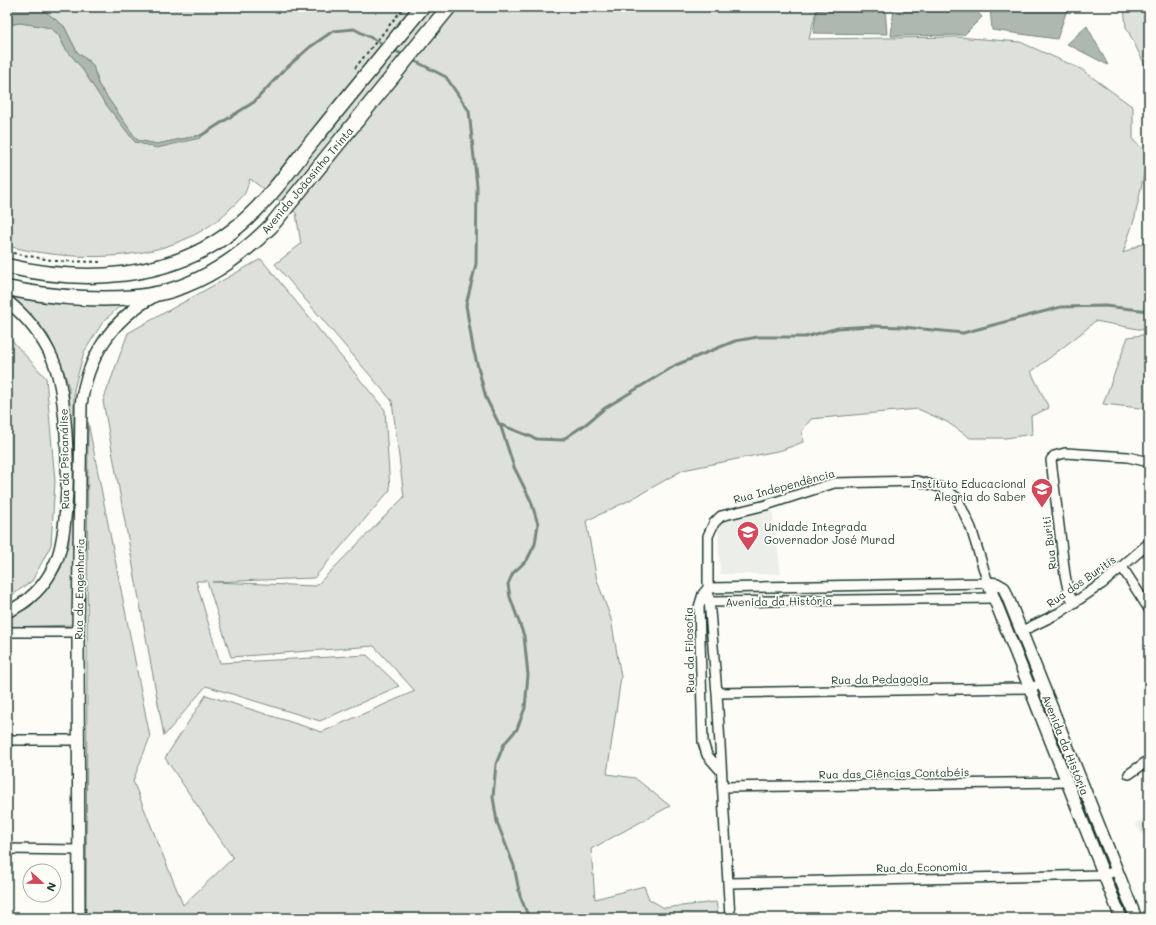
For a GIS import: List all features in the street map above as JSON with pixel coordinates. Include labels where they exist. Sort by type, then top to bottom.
[{"type":"main road","name":"Avenida Joãosinho Trinta","points":[[7,266],[56,274],[96,276],[118,274],[160,266],[191,255],[216,243],[233,230],[269,194],[422,7]]},
{"type":"main road","name":"Avenida Joãosinho Trinta","points":[[7,288],[69,297],[136,296],[160,293],[192,281],[231,260],[256,241],[286,207],[449,7]]},
{"type":"street","name":"Rua da Engenharia","points":[[79,918],[78,632],[81,405],[83,389],[88,370],[106,336],[134,308],[160,293]]},
{"type":"street","name":"Rua da Psicanálise","points":[[7,301],[35,329],[53,360],[62,390],[66,442],[65,520],[62,542],[56,563],[48,577],[31,597],[20,606],[7,612]]},
{"type":"street","name":"Rua Buriti","points":[[1074,603],[1069,594],[1065,575],[1051,460],[1054,456],[1065,453],[1128,457],[1149,462]]},
{"type":"street","name":"Rua Independência","points":[[708,588],[708,536],[714,523],[721,516],[766,505],[834,483],[876,481],[917,481],[943,488],[954,494],[971,528],[988,583]]},
{"type":"street","name":"Rua dos Buritís","points":[[1022,631],[1059,613],[1074,603],[1122,567],[1149,543]]},
{"type":"street","points":[[1122,567],[1149,610]]},
{"type":"street","name":"Avenida da História","points":[[988,583],[1121,918]]},
{"type":"street","name":"Avenida da História","points":[[708,588],[988,583],[997,584],[1004,588],[1136,918]]},
{"type":"street","name":"Rua da Filosofia","points":[[708,588],[717,693],[730,918]]},
{"type":"street","name":"Rua da Filosofia","points":[[708,588],[703,594],[699,606],[703,742],[707,755],[721,771]]},
{"type":"street","name":"Avenida da História","points":[[709,602],[993,598]]},
{"type":"street","points":[[7,632],[78,632]]},
{"type":"street","name":"Rua da Pedagogia","points":[[717,693],[1030,688],[1042,684]]},
{"type":"street","points":[[7,740],[78,740]]},
{"type":"street","points":[[1129,774],[1149,760]]},
{"type":"street","name":"Rua das Ciências Contabéis","points":[[722,787],[1067,782]]},
{"type":"street","points":[[7,849],[79,850]]},
{"type":"street","name":"Rua da Economia","points":[[728,883],[1104,875],[1116,871]]},
{"type":"path","points":[[7,252],[54,261],[107,262]]},
{"type":"shaded area","points":[[8,7],[43,7],[43,10],[64,26],[77,52],[93,65],[98,84],[137,140],[157,144],[202,135],[200,138],[157,148],[135,142],[101,98],[81,67],[65,48],[58,34],[50,28],[41,26],[20,23],[7,25]]},
{"type":"shaded area","points":[[43,7],[817,7],[809,39],[957,37],[1020,42],[1081,69],[1133,107],[1133,140],[1148,154],[1135,217],[1123,253],[1149,240],[1149,331],[1095,321],[1031,372],[1049,408],[1031,416],[1032,434],[1006,438],[970,438],[947,422],[918,409],[811,419],[802,431],[803,442],[782,450],[683,470],[630,500],[586,521],[597,580],[611,619],[621,677],[607,774],[635,778],[670,806],[591,849],[595,899],[644,886],[649,899],[664,908],[716,902],[719,918],[86,918],[88,422],[150,737],[133,781],[183,905],[233,858],[165,758],[206,695],[322,732],[415,691],[374,646],[231,657],[207,581],[196,581],[220,663],[367,655],[399,686],[320,721],[206,686],[164,736],[103,401],[128,333],[261,259],[385,410],[390,490],[314,578],[212,582],[316,586],[404,497],[392,401],[275,264],[301,244],[296,213],[250,179],[242,197],[230,209],[207,227],[182,241],[154,250],[124,255],[94,257],[35,252],[7,246],[7,25],[20,23],[41,26],[50,28],[58,34],[65,48],[81,67],[101,98],[135,142],[158,147],[201,135],[157,144],[137,140],[98,84],[97,76],[89,61],[77,52],[64,26],[43,10]]},
{"type":"shaded area","points":[[885,7],[887,34],[813,33],[817,9]]},
{"type":"shaded area","points":[[894,7],[973,7],[982,17],[964,35],[891,36]]},
{"type":"shaded area","points":[[990,7],[1068,7],[1057,39],[992,30]]},
{"type":"shaded area","points":[[1124,7],[1149,7],[1149,73],[1126,27]]},
{"type":"shaded area","points":[[1087,26],[1108,65],[1067,44]]},
{"type":"shaded area","points":[[11,295],[124,302],[103,322],[84,352],[74,389],[73,625],[7,627],[7,619],[30,607],[47,589],[61,568],[69,544],[69,388],[62,365],[48,335]]},
{"type":"shaded area","points":[[1149,334],[1149,409],[1103,404],[1128,337]]},
{"type":"shaded area","points":[[7,335],[46,378],[55,481],[51,545],[32,581],[7,599]]},
{"type":"shaded area","name":"Unidade Integrada Governador José Murad","points":[[772,509],[781,574],[720,574],[718,530],[723,518]]},
{"type":"shaded area","points":[[1005,604],[1107,860],[1102,859],[1001,605]]},
{"type":"shaded area","points":[[1149,815],[1149,843],[1135,824]]},
{"type":"shaded area","points":[[1114,882],[1117,882],[1131,918],[1127,918],[1113,885]]},
{"type":"waterway","points":[[202,135],[254,102],[283,71],[310,47],[333,31],[354,29],[385,45]]},
{"type":"waterway","points":[[391,49],[404,55]]},
{"type":"waterway","points":[[411,59],[446,77],[469,111],[477,186],[476,264],[466,305],[473,348],[486,398],[499,424],[537,439],[562,440],[586,424],[605,408],[676,365],[735,341],[758,337],[805,337],[838,328],[872,326],[903,327],[963,333],[1061,307],[1105,306],[1149,311]]},
{"type":"waterway","points":[[500,424],[514,467],[531,501],[538,524],[535,544],[527,560],[513,573],[508,584],[510,597],[524,636],[528,675],[525,708],[517,729],[504,744],[496,764],[493,797],[497,822],[514,866],[520,896],[529,918]]},
{"type":"place","name":"Instituto Educacional Alegria do Saber","points":[[1042,508]]},
{"type":"place","name":"Unidade Integrada Governador José Murad","points":[[748,552]]}]
